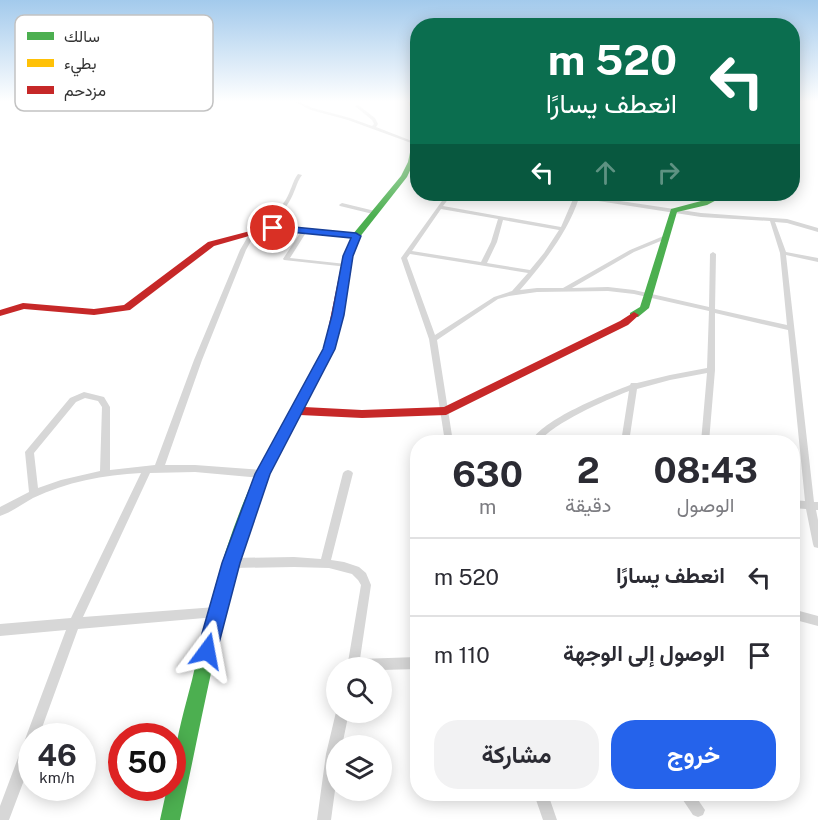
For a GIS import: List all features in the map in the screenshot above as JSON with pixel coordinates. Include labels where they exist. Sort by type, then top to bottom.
[{"type":"street","points":[[170,820],[216,612],[262,474],[329,349],[338,315],[346,266],[356,236],[373,212],[404,178],[410,161]]},
{"type":"street","points":[[159,468],[198,360],[243,250],[288,200],[294,180],[300,174]]},
{"type":"street","points":[[445,201],[404,258],[433,339],[448,435]]},
{"type":"street","points":[[515,292],[547,255],[571,215],[576,201]]},
{"type":"street","points":[[614,201],[674,211],[787,221],[818,230]]},
{"type":"street","points":[[674,211],[708,201]]},
{"type":"street","points":[[342,205],[373,212]]},
{"type":"street","points":[[441,207],[562,230]]},
{"type":"street","points":[[297,411],[362,414],[446,411],[636,316],[644,308],[674,211]]},
{"type":"street","points":[[483,264],[494,242],[501,218]]},
{"type":"street","points":[[772,220],[783,253],[790,328],[818,544]]},
{"type":"street","points":[[0,313],[23,306],[94,312],[127,308],[211,244],[260,231],[304,231],[356,236]]},
{"type":"street","points":[[304,231],[286,258],[346,266]]},
{"type":"street","points":[[564,289],[632,251],[666,237]]},
{"type":"street","points":[[407,252],[532,272]]},
{"type":"street","points":[[783,253],[818,260]]},
{"type":"street","points":[[706,435],[711,370],[713,254]]},
{"type":"street","points":[[433,339],[496,298],[515,292],[564,289],[608,289],[648,294],[790,328]]},
{"type":"street","points":[[541,435],[586,406],[634,385],[711,370]]},
{"type":"street","points":[[626,435],[634,385]]},
{"type":"street","points":[[34,493],[29,452],[73,400],[84,394],[101,399],[106,407],[105,473]]},
{"type":"street","points":[[0,512],[34,493],[105,473],[159,468],[228,470],[262,474]]},
{"type":"street","points":[[38,723],[74,624],[147,470]]},
{"type":"street","points":[[325,564],[348,473]]},
{"type":"street","points":[[231,563],[325,564],[351,569],[365,580],[355,657]]},
{"type":"street","points":[[0,630],[136,616],[216,612]]},
{"type":"street","points":[[800,616],[818,621]]},
{"type":"street","points":[[392,664],[410,663]]},
{"type":"street","points":[[324,820],[333,754],[340,723]]},
{"type":"street","points":[[2,820],[18,776]]},
{"type":"street","points":[[543,801],[550,820]]},
{"type":"street","points":[[691,801],[698,810]]},
{"type":"traffic: fast","points":[[356,236],[404,177],[410,164]]},
{"type":"traffic: fast","points":[[634,315],[644,308],[674,211],[708,201]]},
{"type":"traffic: fast","points":[[170,820],[206,655],[223,589],[250,504],[273,454]]},
{"type":"traffic: jam","points":[[0,313],[23,306],[94,312],[127,308],[211,244],[266,229],[280,228],[356,236]]},
{"type":"traffic: jam","points":[[273,454],[329,349],[344,271],[356,236]]},
{"type":"traffic: jam","points":[[297,411],[362,414],[446,411],[624,323],[634,315]]},
{"type":"route","points":[[207,651],[231,563],[262,474],[329,349],[338,315],[348,256],[356,236],[273,228]]}]
